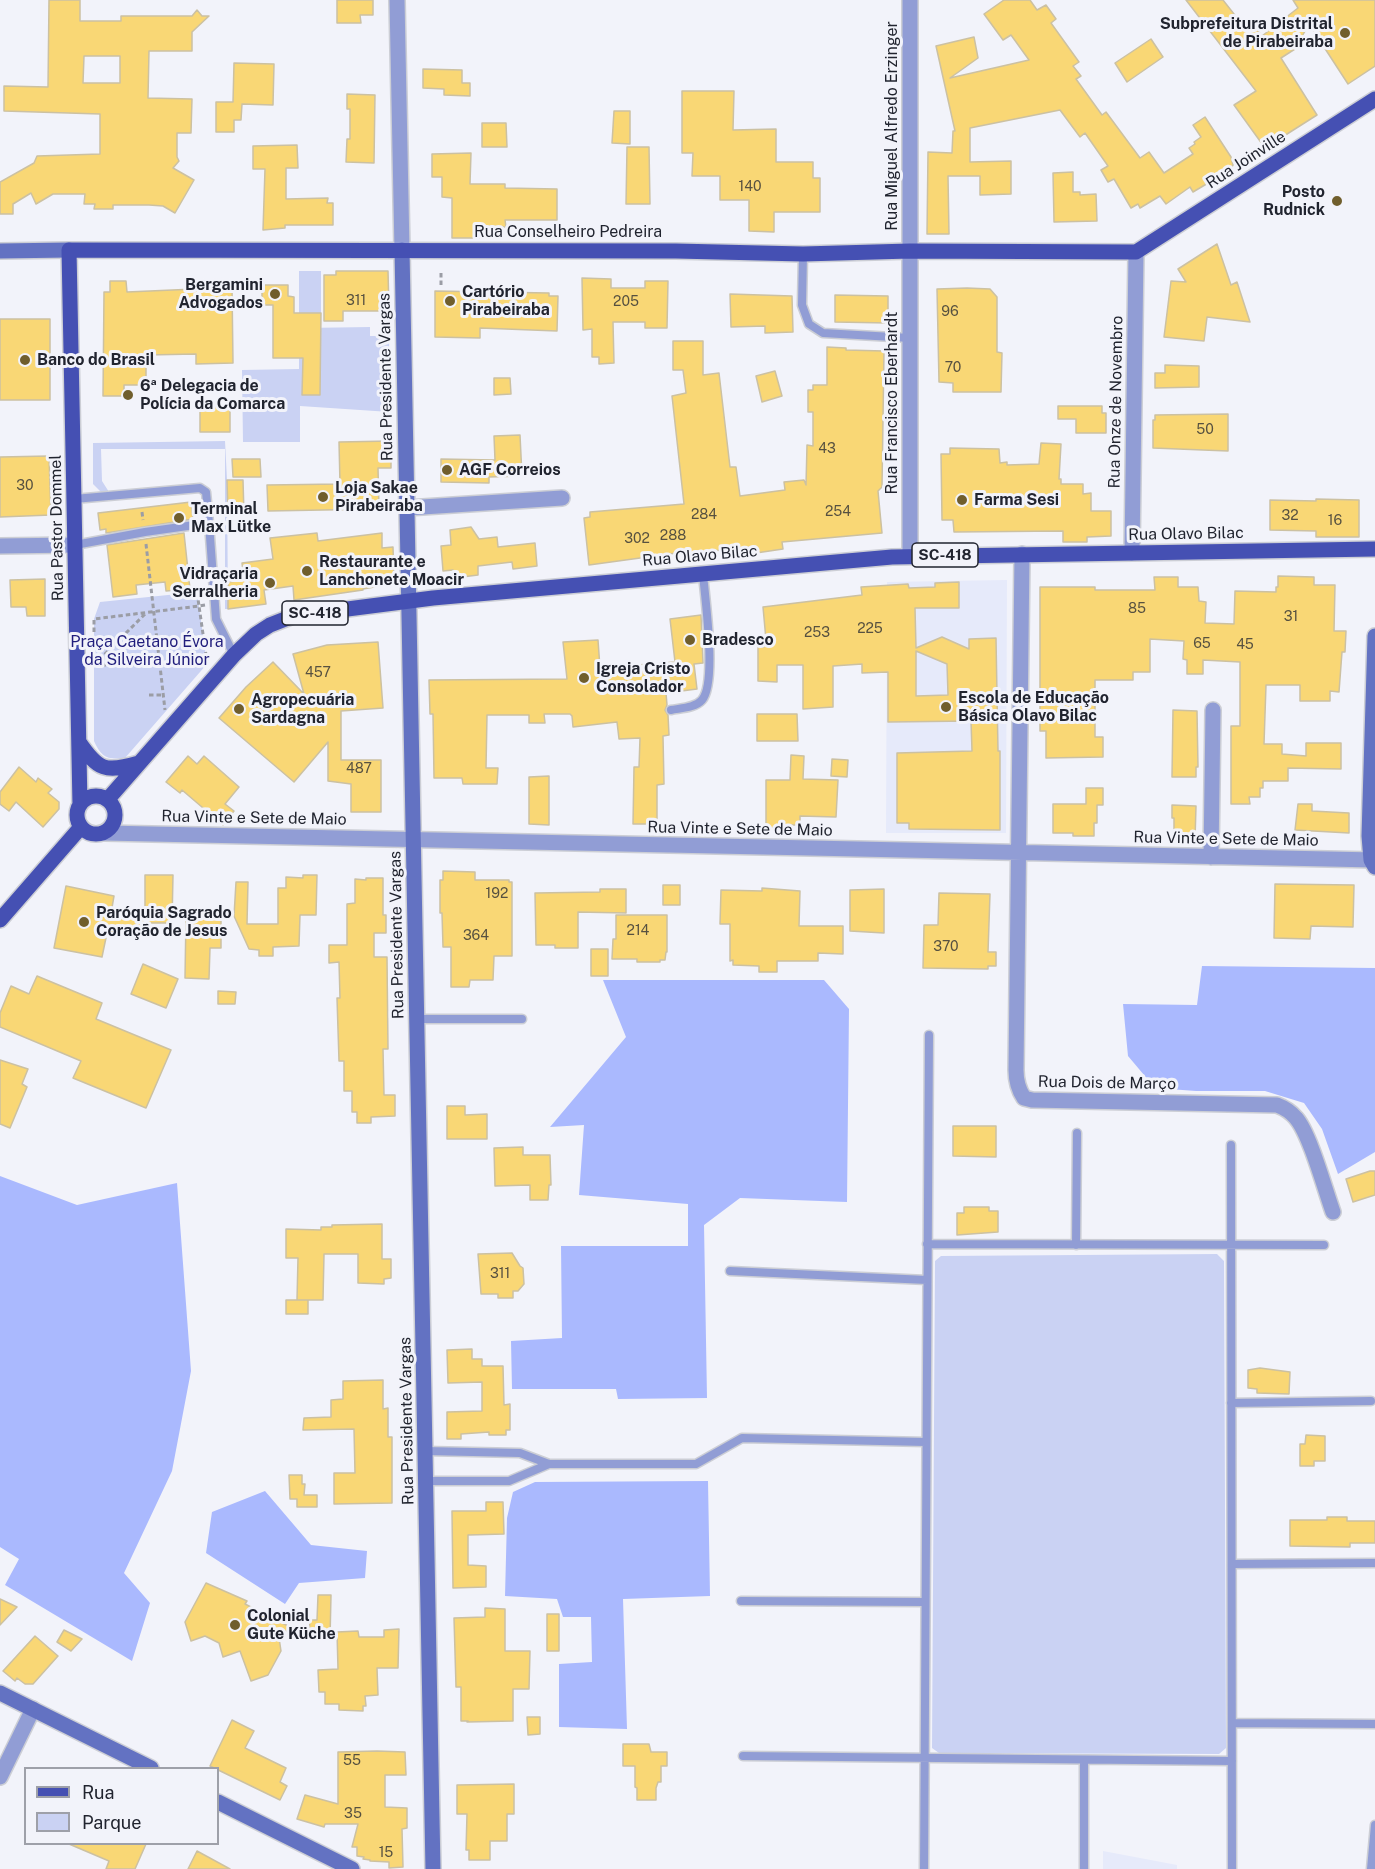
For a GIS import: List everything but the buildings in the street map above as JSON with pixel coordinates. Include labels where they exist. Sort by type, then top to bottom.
[{"type":"main road","name":"Rua Joinville","points":[[1136,252],[1375,99]]},
{"type":"main road","name":"Rua Conselheiro Pedreira","points":[[69,250],[676,251],[803,254],[910,251],[1136,252]]},
{"type":"main road","name":"Rua Pastor Dommel","points":[[69,250],[80,805]]},
{"type":"main road","name":"Rua Olavo Bilac","points":[[108,799],[234,655],[255,634],[287,618],[409,601],[910,556],[1375,549]]},
{"type":"main road","points":[[79,741],[92,761],[103,767],[120,769],[139,763]]},
{"type":"main road","points":[[90,797],[108,799],[116,814],[113,825],[105,833],[92,834],[81,827],[77,816],[80,805],[90,797]]},
{"type":"main road","points":[[0,920],[81,827]]},
{"type":"street","name":"Rua Presidente Vargas","points":[[397,0],[434,1869]]},
{"type":"street","name":"Rua Miguel Alfredo Erzinger","points":[[910,0],[910,251]]},
{"type":"street","name":"Rua Conselheiro Pedreira","points":[[0,250],[69,250]]},
{"type":"street","name":"Rua Francisco Eberhardt","points":[[910,251],[910,556]]},
{"type":"street","name":"Rua Onze de Novembro","points":[[1132,553],[1136,252]]},
{"type":"street","points":[[407,508],[562,498]]},
{"type":"street","points":[[0,546],[75,545]]},
{"type":"street","points":[[1019,853],[1022,554]]},
{"type":"street","points":[[1374,863],[1369,836],[1375,636]]},
{"type":"street","points":[[1211,857],[1213,710]]},
{"type":"street","name":"Rua Vinte e Sete de Maio","points":[[105,833],[1211,857],[1374,863]]},
{"type":"street","name":"Rua Dois de Março","points":[[1019,853],[1016,1083],[1024,1098],[1277,1105],[1287,1109],[1298,1120],[1333,1212]]},
{"type":"street","points":[[0,1693],[149,1767]]},
{"type":"street","points":[[0,1777],[33,1709]]},
{"type":"street","points":[[219,1802],[352,1869]]},
{"type":"lane","points":[[803,254],[802,305],[809,324],[823,333],[910,338]]},
{"type":"lane","points":[[74,499],[200,488],[206,492],[216,619],[234,655]]},
{"type":"lane","points":[[75,545],[209,523]]},
{"type":"lane","points":[[671,710],[694,706],[702,700],[707,691],[710,663],[703,574]]},
{"type":"lane","points":[[417,1019],[522,1019]]},
{"type":"lane","points":[[924,1869],[929,1035]]},
{"type":"lane","points":[[1076,1245],[1077,1133]]},
{"type":"lane","points":[[1231,1145],[1232,1869]]},
{"type":"lane","points":[[927,1244],[1324,1245]]},
{"type":"lane","points":[[730,1272],[927,1280]]},
{"type":"lane","points":[[1232,1403],[1371,1401]]},
{"type":"lane","points":[[425,1451],[520,1453],[549,1464],[696,1464],[742,1438],[926,1442]]},
{"type":"lane","points":[[426,1481],[509,1481],[549,1464]]},
{"type":"lane","points":[[1232,1564],[1375,1563]]},
{"type":"lane","points":[[741,1601],[926,1602]]},
{"type":"lane","points":[[1232,1723],[1375,1724]]},
{"type":"lane","points":[[743,1756],[1232,1761]]},
{"type":"lane","points":[[1084,1760],[1084,1869]]},
{"type":"lane","points":[[1371,1869],[1375,1825]]},
{"type":"path","points":[[441,273],[441,288]]},
{"type":"path","points":[[142,512],[165,712],[172,704]]},
{"type":"path","points":[[197,592],[207,664],[200,672]]},
{"type":"path","points":[[94,642],[94,619],[214,604]]},
{"type":"path","points":[[94,665],[146,613]]},
{"type":"path","points":[[94,653],[94,676]]},
{"type":"path","points":[[94,665],[207,664]]},
{"type":"path","points":[[149,695],[163,695]]},
{"type":"shaded area","name":"Escola de Educação Básica Olavo Bilac","points":[[1007,580],[1006,833],[886,833],[887,582]]},
{"type":"shaded area","points":[[1202,966],[1375,968],[1375,1152],[1338,1174],[1322,1129],[1304,1103],[1265,1091],[1196,1091],[1155,1088],[1128,1056],[1123,1004],[1197,1005]]},
{"type":"shaded area","points":[[603,980],[824,980],[849,1009],[847,1202],[740,1198],[704,1225],[707,1398],[618,1399],[616,1389],[512,1389],[511,1341],[562,1338],[561,1246],[688,1246],[688,1204],[579,1195],[584,1125],[550,1127],[626,1037]]},
{"type":"shaded area","points":[[0,1176],[77,1205],[177,1183],[191,1371],[172,1471],[124,1573],[150,1603],[132,1661],[5,1585],[19,1559],[0,1547]]},
{"type":"shaded area","points":[[708,1481],[710,1596],[623,1599],[627,1729],[559,1727],[559,1664],[592,1662],[591,1617],[563,1617],[557,1599],[505,1596],[507,1518],[513,1492],[535,1482]]},
{"type":"shaded area","points":[[265,1491],[311,1545],[367,1551],[365,1578],[299,1583],[285,1604],[206,1553],[212,1512]]},
{"type":"shaded area","points":[[1103,1851],[1177,1865],[1177,1869],[1103,1869]]},
{"type":"green space","points":[[299,271],[321,271],[321,313],[305,328],[370,327],[370,336],[389,336],[390,412],[300,406],[300,442],[243,442],[242,370],[299,369]]},
{"type":"green space","points":[[225,441],[228,609],[225,609],[225,449],[101,449],[102,481],[109,492],[101,492],[93,484],[93,443]]},
{"type":"green space","name":"Praça Caetano Évora da Silveira Júnior","points":[[197,592],[207,664],[125,758],[105,756],[99,751],[94,741],[94,619],[100,602]]},
{"type":"green space","points":[[1217,1254],[1224,1261],[1226,1748],[1219,1754],[939,1753],[932,1748],[935,1261],[941,1256]]},
{"type":"place","name":"Subprefeitura Distrital de Pirabeiraba","points":[[1345,33]]},
{"type":"place","name":"Posto Rudnick","points":[[1337,201]]},
{"type":"place","name":"Bergamini Advogados","points":[[275,294]]},
{"type":"place","name":"Cartório Pirabeiraba","points":[[450,301]]},
{"type":"place","name":"Banco do Brasil","points":[[25,360]]},
{"type":"place","name":"6ª Delegacia de Polícia da Comarca","points":[[128,395]]},
{"type":"place","name":"AGF Correios","points":[[447,470]]},
{"type":"place","name":"Loja Sakae Pirabeiraba","points":[[323,497]]},
{"type":"place","name":"Farma Sesi","points":[[962,500]]},
{"type":"place","name":"Terminal Max Lütke","points":[[179,518]]},
{"type":"place","name":"Restaurante e Lanchonete Moacir","points":[[307,571]]},
{"type":"place","name":"Vidraçaria Serralheria","points":[[270,583]]},
{"type":"place","name":"Bradesco","points":[[690,640]]},
{"type":"place","name":"Igreja Cristo Consolador","points":[[584,678]]},
{"type":"place","name":"Escola de Educação Básica Olavo Bilac","points":[[946,707]]},
{"type":"place","name":"Agropecuária Sardagna","points":[[239,709]]},
{"type":"place","name":"Paróquia Sagrado Coração de Jesus","points":[[84,922]]},
{"type":"place","name":"Colonial Gute Küche","points":[[235,1625]]}]
